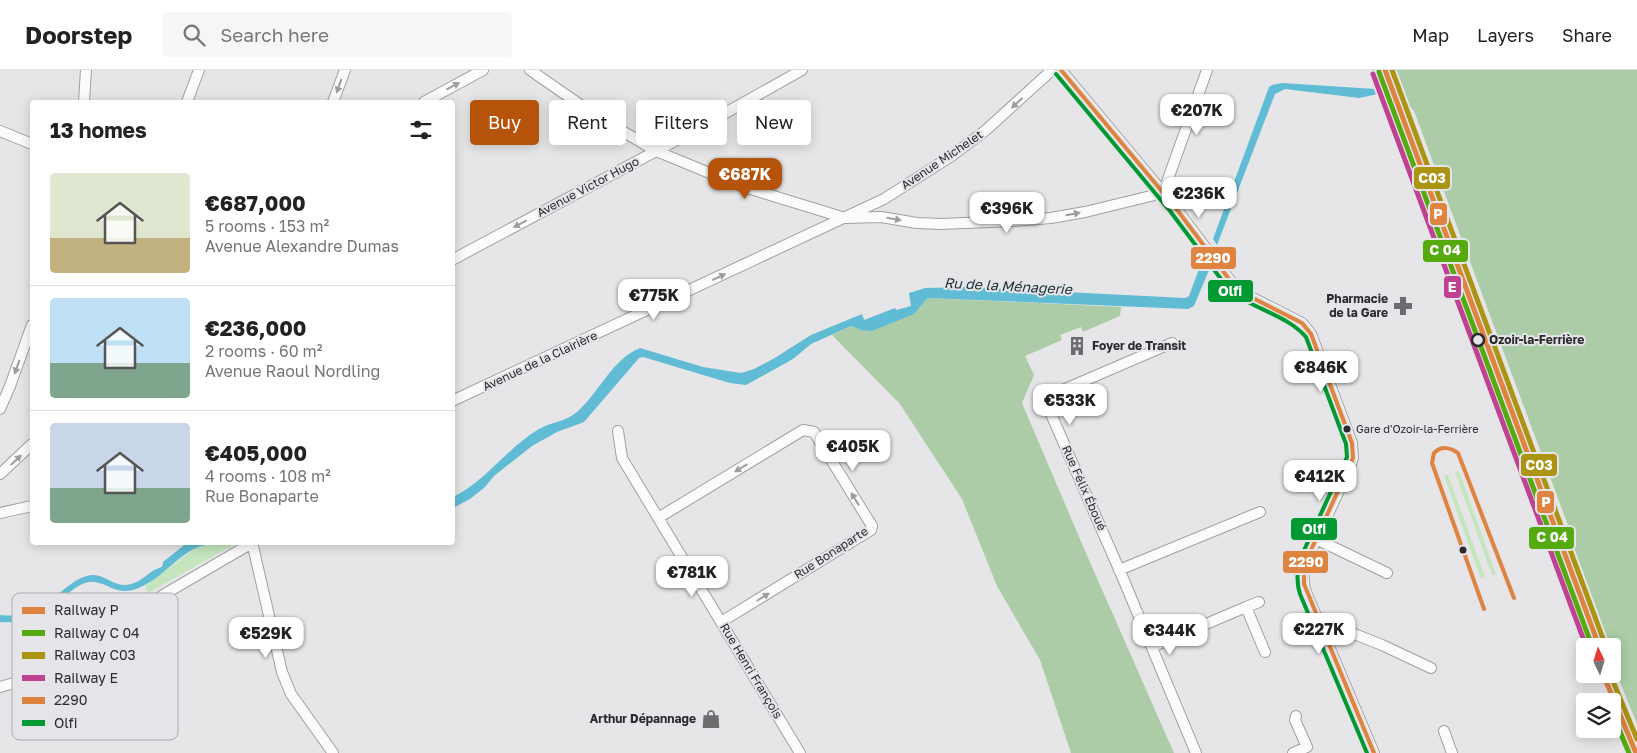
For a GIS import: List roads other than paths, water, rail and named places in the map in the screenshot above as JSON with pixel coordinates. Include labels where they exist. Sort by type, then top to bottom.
[{"type":"street","points":[[84,100],[86,70]]},
{"type":"street","points":[[188,100],[199,70]]},
{"type":"street","points":[[334,100],[345,70]]},
{"type":"street","points":[[428,100],[483,70]]},
{"type":"street","points":[[530,70],[595,115],[656,151],[741,186],[845,218],[881,217],[917,223],[941,224],[1051,218],[1085,212],[1163,193]]},
{"type":"street","name":"Avenue Victor Hugo","points":[[455,258],[688,134],[802,70]]},
{"type":"street","name":"Avenue Michelet","points":[[845,218],[884,199],[953,155],[986,130],[1052,70]]},
{"type":"street","points":[[1061,70],[1163,193],[1234,287],[1302,322],[1313,338],[1348,430],[1353,458],[1304,568],[1303,583],[1374,753]]},
{"type":"street","points":[[1163,193],[1207,70]]},
{"type":"street","points":[[0,131],[30,143]]},
{"type":"street","name":"Avenue de la Clairière","points":[[455,400],[845,218]]},
{"type":"street","points":[[0,409],[30,331]]},
{"type":"street","name":"Rue Félix Éboué","points":[[1172,343],[1044,398],[1196,753]]},
{"type":"street","name":"Rue Bonaparte","points":[[658,518],[803,430],[814,432],[868,519],[872,526],[871,530],[722,622]]},
{"type":"street","name":"Rue Henri François","points":[[618,431],[622,458],[800,753]]},
{"type":"street","points":[[0,474],[30,446]]},
{"type":"street","points":[[0,513],[30,506]]},
{"type":"street","points":[[1119,570],[1260,512]]},
{"type":"street","points":[[1316,540],[1387,573]]},
{"type":"street","points":[[166,593],[249,545]]},
{"type":"street","points":[[252,545],[282,672],[291,694],[332,753]]},
{"type":"street","points":[[1152,647],[1259,602]]},
{"type":"street","points":[[1246,607],[1265,652]]},
{"type":"street","points":[[1319,623],[1324,622],[1362,636],[1431,668]]},
{"type":"street","points":[[1293,753],[1307,747],[1294,720],[1296,716]]},
{"type":"street","points":[[1444,731],[1452,753]]},
{"type":"water","points":[[1282,83],[1375,89],[1378,94],[1359,98],[1285,89],[1275,94],[1217,245],[1213,239],[1269,87]]},
{"type":"water","points":[[1202,261],[1209,270],[1194,306],[1188,309],[928,298],[914,314],[872,331],[861,330],[851,326],[811,344],[793,359],[746,385],[730,383],[643,357],[639,358],[584,422],[557,432],[532,446],[494,476],[484,488],[470,499],[455,507],[455,496],[465,491],[486,474],[527,437],[539,429],[568,418],[577,412],[621,360],[640,348],[703,367],[741,373],[754,369],[773,359],[811,335],[862,314],[864,320],[895,308],[896,310],[911,306],[909,293],[925,288],[969,287],[1185,298],[1189,296]]},
{"type":"water","points":[[184,545],[205,545],[188,552],[152,581],[136,589],[121,591],[92,582],[85,583],[69,593],[60,593],[73,582],[92,575],[100,576],[121,585],[131,584],[162,567],[163,562]]},
{"type":"water","points":[[0,615],[12,616],[12,622],[0,622]]},
{"type":"rail line","name":"P","points":[[1385,70],[1596,638]]},
{"type":"rail line","name":"C03","points":[[1392,70],[1603,638]]},
{"type":"rail line","name":"E","points":[[1373,74],[1583,638]]},
{"type":"rail line","name":"P","points":[[1607,683],[1636,753]]},
{"type":"rail line","name":"C03","points":[[1614,683],[1637,739]]},
{"type":"place","name":"Pharmacie de la Gare","points":[[1403,306]]},
{"type":"place","name":"Ozoir-la-Ferrière","points":[[1478,340]]},
{"type":"place","name":"Foyer de Transit","points":[[1077,346]]},
{"type":"place","name":"Gare d'Ozoir-la-Ferrière","points":[[1347,429]]},
{"type":"place","name":"Arthur Dépannage","points":[[711,719]]},
{"type":"water label","name":"Ru de la Ménagerie","points":[[1008,286]]}]
